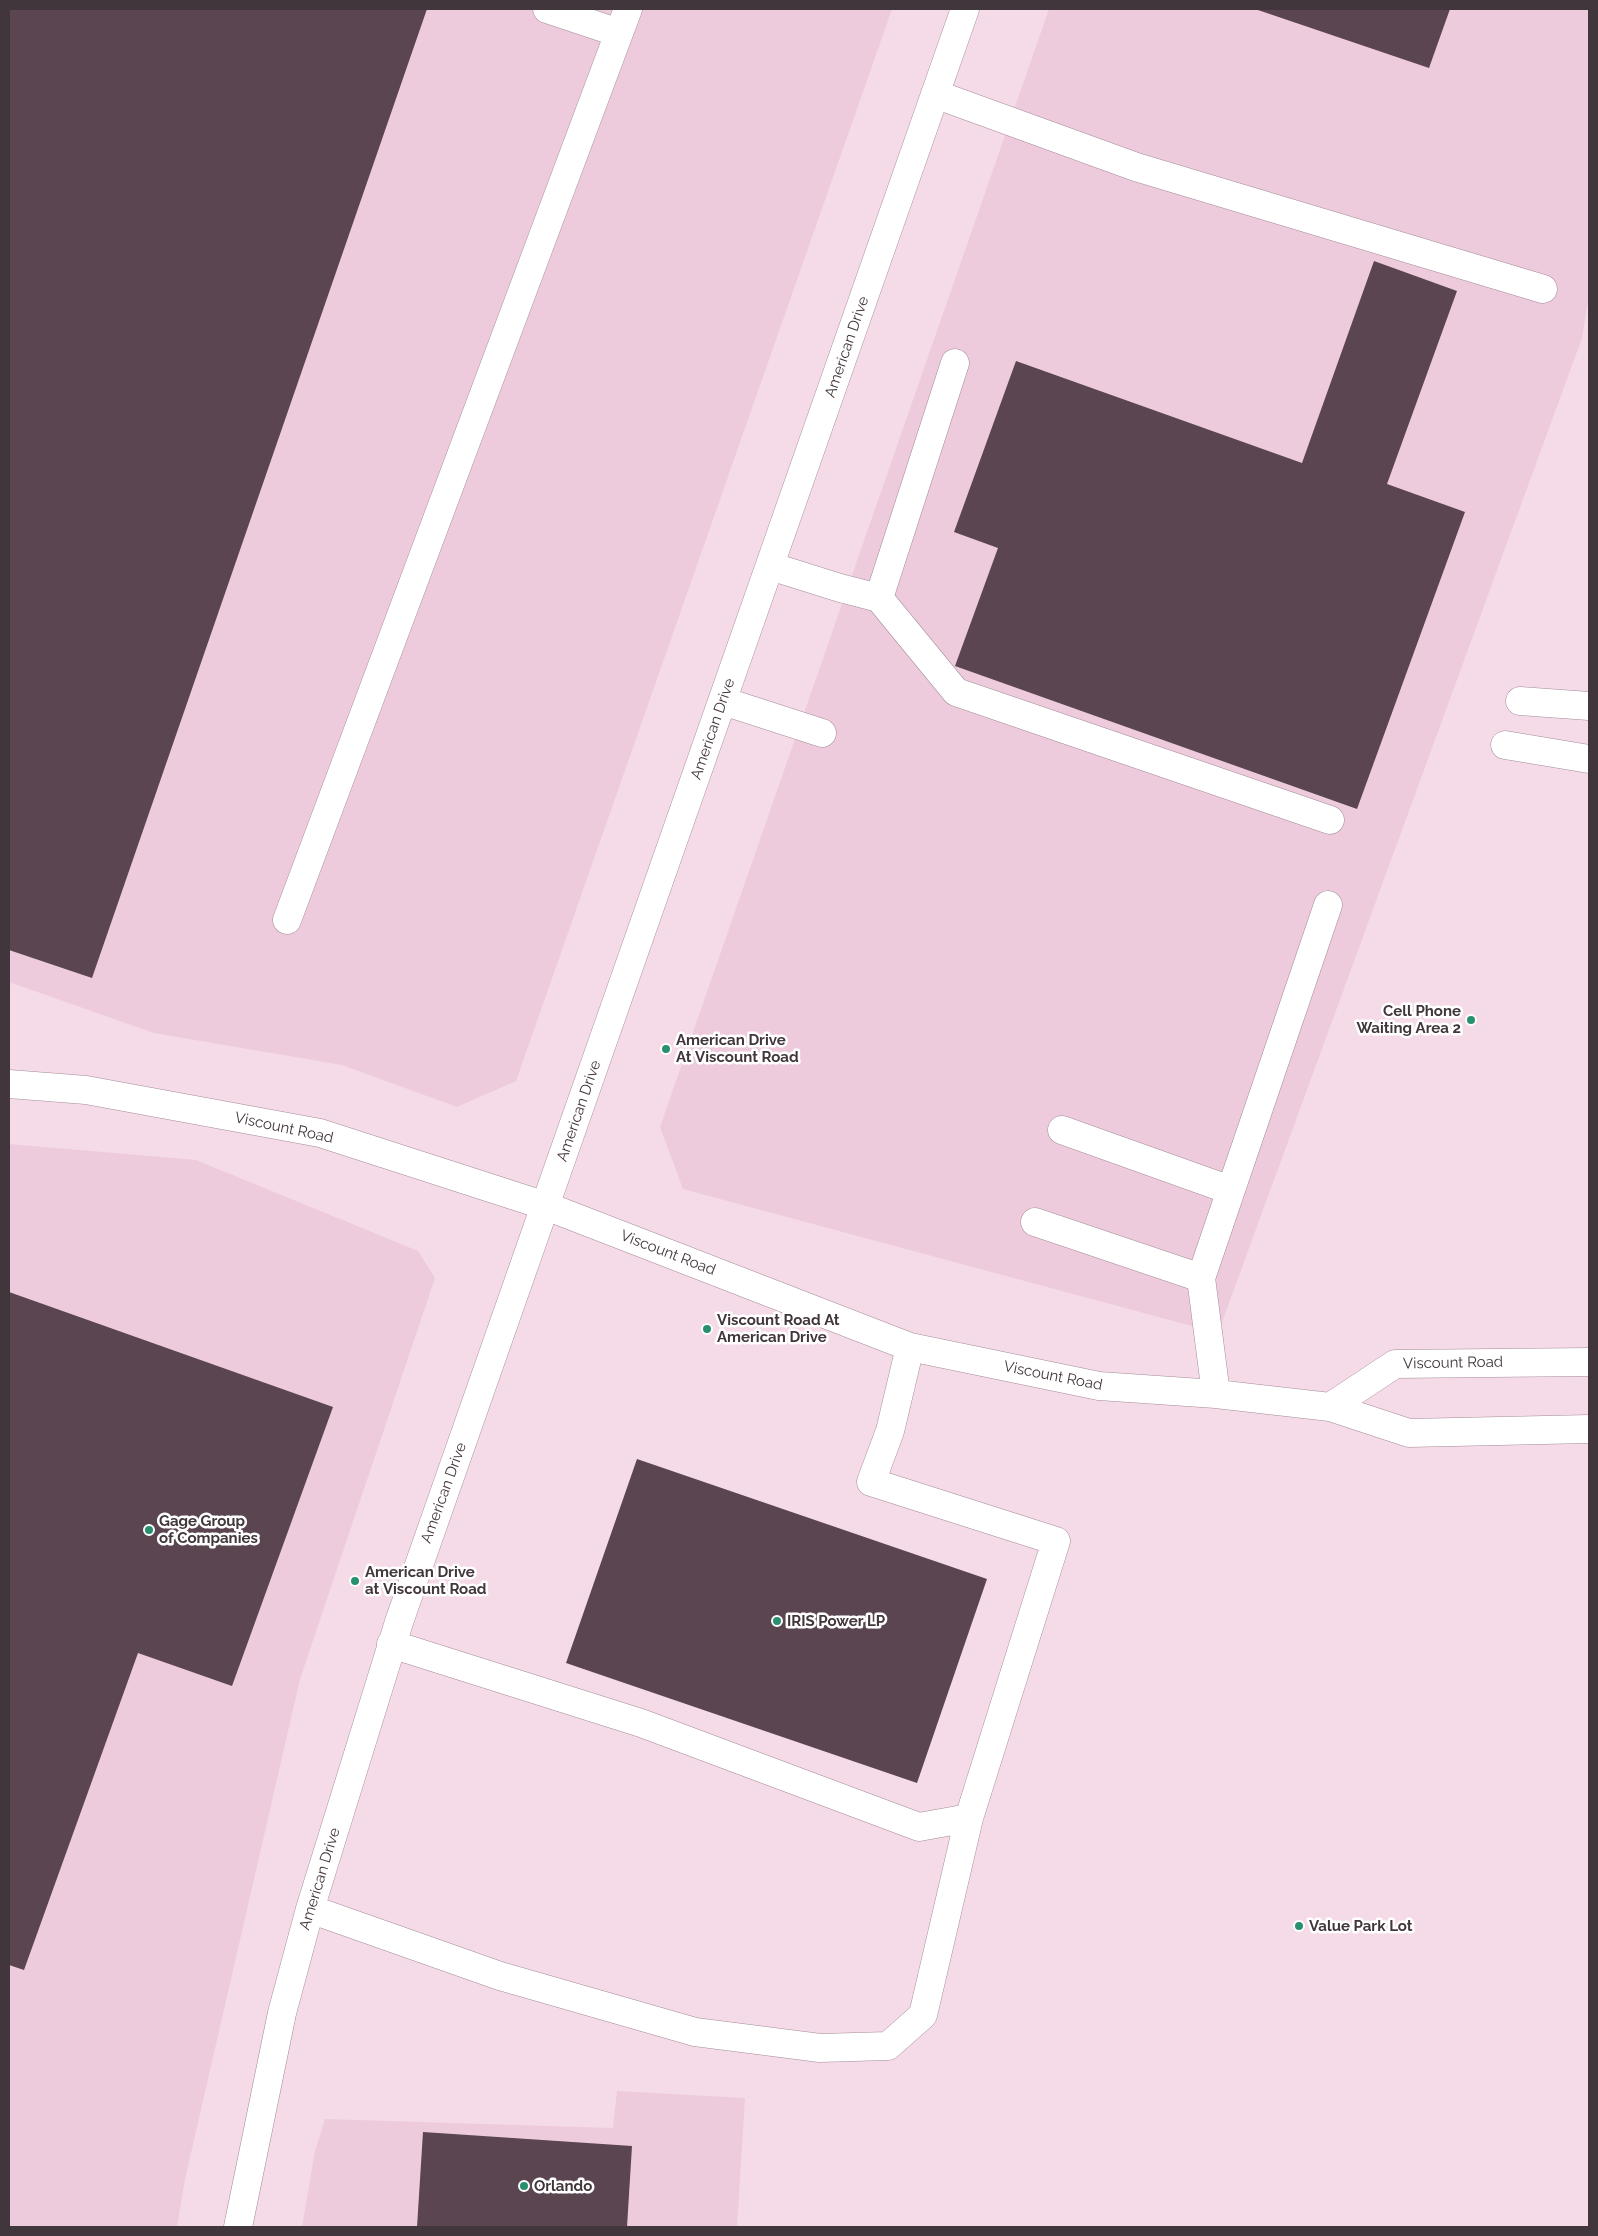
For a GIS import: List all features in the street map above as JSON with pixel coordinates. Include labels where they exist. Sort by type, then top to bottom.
[{"type":"street","points":[[286,920],[623,21],[547,9]]},
{"type":"street","name":"American Drive","points":[[238,2227],[282,2013],[310,1909],[391,1644],[965,9]]},
{"type":"street","points":[[935,94],[1136,167],[1544,289]]},
{"type":"street","points":[[879,598],[955,363]]},
{"type":"street","points":[[770,566],[879,598],[956,692],[1330,820]]},
{"type":"street","points":[[723,701],[822,733]]},
{"type":"street","points":[[1520,701],[1589,706]]},
{"type":"street","points":[[1505,745],[1589,759]]},
{"type":"street","points":[[1216,1394],[1201,1278],[1328,905]]},
{"type":"street","name":"Viscount Road","points":[[9,1084],[86,1090],[320,1133],[546,1206],[910,1347],[1099,1386],[1216,1394],[1330,1408],[1409,1433],[1589,1429]]},
{"type":"street","points":[[1062,1130],[1230,1190]]},
{"type":"street","points":[[1034,1222],[1201,1278]]},
{"type":"street","points":[[310,1909],[500,1976],[695,2032],[820,2048],[888,2046],[923,2014],[969,1818],[1056,1541],[871,1482],[890,1431],[910,1347]]},
{"type":"street","name":"Viscount Road","points":[[1330,1408],[1395,1364],[1589,1362]]},
{"type":"street","points":[[391,1644],[641,1723],[919,1828],[969,1818]]},
{"type":"shaded area","points":[[9,9],[892,9],[516,1081],[457,1107],[342,1065],[154,1033],[9,982]]},
{"type":"shaded area","points":[[1049,9],[1589,9],[1589,294],[1582,338],[1218,1333],[683,1189],[660,1127]]},
{"type":"shaded area","points":[[9,1144],[196,1160],[418,1251],[435,1278],[300,1679],[185,2179],[177,2227],[9,2227]]},
{"type":"shaded area","points":[[617,2091],[745,2098],[737,2227],[302,2227],[315,2151],[325,2119],[613,2128]]},
{"type":"building","points":[[9,9],[427,9],[92,978],[9,950]]},
{"type":"building","points":[[1255,9],[1450,9],[1429,68]]},
{"type":"building","points":[[1374,261],[1457,291],[1387,484],[1465,512],[1357,809],[955,666],[998,548],[954,532],[1016,361],[1302,463]]},
{"type":"building","name":"Gage Group of Companies","points":[[9,1292],[333,1407],[232,1686],[138,1653],[24,1970],[9,1965]]},
{"type":"building","name":"IRIS Power LP","points":[[637,1459],[987,1579],[917,1783],[566,1663]]},
{"type":"building","name":"Orlando","points":[[423,2132],[632,2146],[627,2227],[417,2227]]},
{"type":"place","name":"Cell Phone Waiting Area 2","points":[[1471,1020]]},
{"type":"place","name":"American Drive At Viscount Road","points":[[666,1049]]},
{"type":"place","name":"Viscount Road At American Drive","points":[[707,1329]]},
{"type":"place","name":"Gage Group of Companies","points":[[149,1530]]},
{"type":"place","name":"American Drive at Viscount Road","points":[[355,1581]]},
{"type":"place","name":"IRIS Power LP","points":[[777,1621]]},
{"type":"place","name":"Value Park Lot","points":[[1299,1926]]},
{"type":"place","name":"Orlando","points":[[524,2186]]}]
